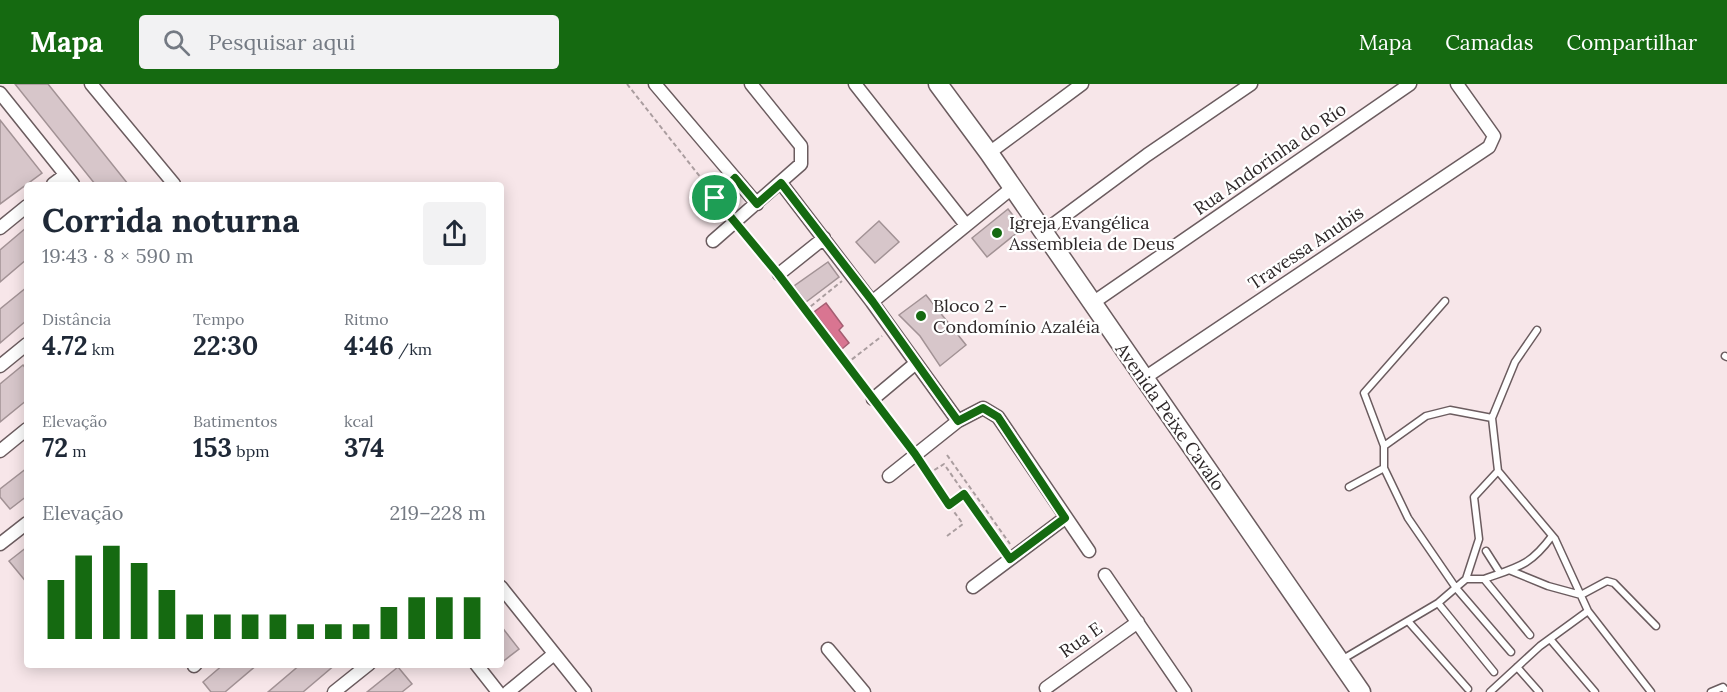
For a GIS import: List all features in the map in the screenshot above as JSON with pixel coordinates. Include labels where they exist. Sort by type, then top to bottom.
[{"type":"street","points":[[92,84],[172,182]]},
{"type":"street","points":[[655,84],[757,204]]},
{"type":"street","points":[[713,241],[801,164],[801,146],[751,84]]},
{"type":"street","points":[[855,84],[966,225]]},
{"type":"street","name":"Avenida Peixe Cavalo","points":[[938,84],[989,153],[1360,692]]},
{"type":"street","points":[[989,153],[1082,84]]},
{"type":"street","points":[[1043,232],[1148,155],[1251,84]]},
{"type":"street","name":"Rua Andorinha do Río","points":[[1091,304],[1410,84]]},
{"type":"street","name":"Travessa Anubis","points":[[1143,379],[1489,147],[1494,136],[1490,127],[1456,84]]},
{"type":"street","points":[[0,94],[69,180]]},
{"type":"street","points":[[781,183],[873,302],[958,421]]},
{"type":"street","points":[[873,302],[1012,188]]},
{"type":"street","points":[[0,228],[24,208]]},
{"type":"street","points":[[778,274],[824,238]]},
{"type":"street","points":[[0,366],[24,346]]},
{"type":"street","points":[[873,399],[916,363]]},
{"type":"street","points":[[889,476],[958,421],[983,408],[990,410],[998,417],[1089,551]]},
{"type":"street","points":[[0,451],[24,431]]},
{"type":"street","points":[[973,587],[1065,518]]},
{"type":"street","points":[[0,544],[24,525]]},
{"type":"street","points":[[1105,575],[1185,692]]},
{"type":"street","points":[[504,590],[585,692]]},
{"type":"street","name":"Rua E","points":[[1046,688],[1138,622]]},
{"type":"street","points":[[828,649],[864,692]]},
{"type":"street","points":[[508,692],[554,654]]},
{"type":"street","points":[[334,692],[364,668]]},
{"type":"street","points":[[479,668],[498,692]]},
{"type":"lane","points":[[1445,302],[1364,393],[1384,446],[1384,468],[1408,518],[1456,588],[1511,652]]},
{"type":"lane","points":[[1537,330],[1515,362],[1492,418],[1498,471],[1552,536],[1588,611],[1650,692]]},
{"type":"lane","points":[[1384,446],[1426,416],[1450,410],[1492,418]]},
{"type":"lane","points":[[1348,487],[1384,468]]},
{"type":"lane","points":[[1340,661],[1437,603],[1466,579],[1479,539],[1474,497],[1498,471]]},
{"type":"lane","points":[[1466,579],[1484,579],[1528,563],[1538,555],[1552,536]]},
{"type":"lane","points":[[1486,551],[1500,573]]},
{"type":"lane","points":[[1509,570],[1548,586],[1581,595],[1607,581],[1614,583],[1656,626]]},
{"type":"lane","points":[[1484,579],[1530,635]]},
{"type":"lane","points":[[1437,603],[1494,672]]},
{"type":"lane","points":[[1490,692],[1550,639],[1588,611]]},
{"type":"lane","points":[[1408,621],[1468,689]]},
{"type":"lane","points":[[1550,639],[1595,692]]},
{"type":"lane","points":[[1517,667],[1539,692]]},
{"type":"lane","points":[[1711,692],[1723,687],[1727,692]]},
{"type":"path","points":[[627,84],[715,198],[778,274],[915,454],[963,524],[947,536]]},
{"type":"path","points":[[715,198],[735,178]]},
{"type":"path","points":[[805,311],[851,274]]},
{"type":"path","points":[[846,364],[892,329]]},
{"type":"path","points":[[928,474],[944,464],[1004,550],[1010,545],[947,455]]},
{"type":"path","points":[[949,505],[971,489]]},
{"type":"shaded area","points":[[826,303],[843,326],[839,330],[849,343],[842,349],[814,312]]},
{"type":"building","points":[[15,84],[48,84],[126,182],[93,182]]},
{"type":"building","points":[[0,120],[42,173],[30,182],[24,182],[24,186],[0,204]]},
{"type":"building","name":"Igreja Evangélica Assembleia de Deus","points":[[1008,209],[1023,228],[987,257],[972,238]]},
{"type":"building","points":[[879,221],[899,242],[875,263],[856,242]]},
{"type":"building","points":[[24,230],[24,262],[0,282],[0,250]]},
{"type":"building","points":[[828,262],[839,277],[806,302],[794,286]]},
{"type":"building","points":[[24,289],[24,323],[0,343],[0,309]]},
{"type":"building","points":[[926,295],[966,345],[940,366],[920,336],[899,315]]},
{"type":"building","points":[[24,366],[24,402],[0,422],[0,384]]},
{"type":"building","points":[[24,470],[24,498],[10,509],[0,497],[0,489]]},
{"type":"building","points":[[24,549],[24,579],[9,561]]},
{"type":"building","points":[[504,630],[519,649],[504,661]]},
{"type":"building","points":[[219,668],[253,668],[225,692],[211,692],[203,682]]},
{"type":"building","points":[[296,668],[331,668],[303,692],[268,692]]},
{"type":"building","points":[[397,668],[412,684],[402,692],[367,692]]},
{"type":"place","name":"Igreja Evangélica Assembleia de Deus","points":[[997,233]]},
{"type":"place","name":"Bloco 2 - Condomínio Azaléia","points":[[921,316]]},
{"type":"route","points":[[735,178],[757,204],[781,183],[873,302],[958,421],[983,408],[990,410],[998,417],[1065,518],[1010,559],[964,494],[949,505],[915,454],[778,274],[715,198],[735,178]]}]
